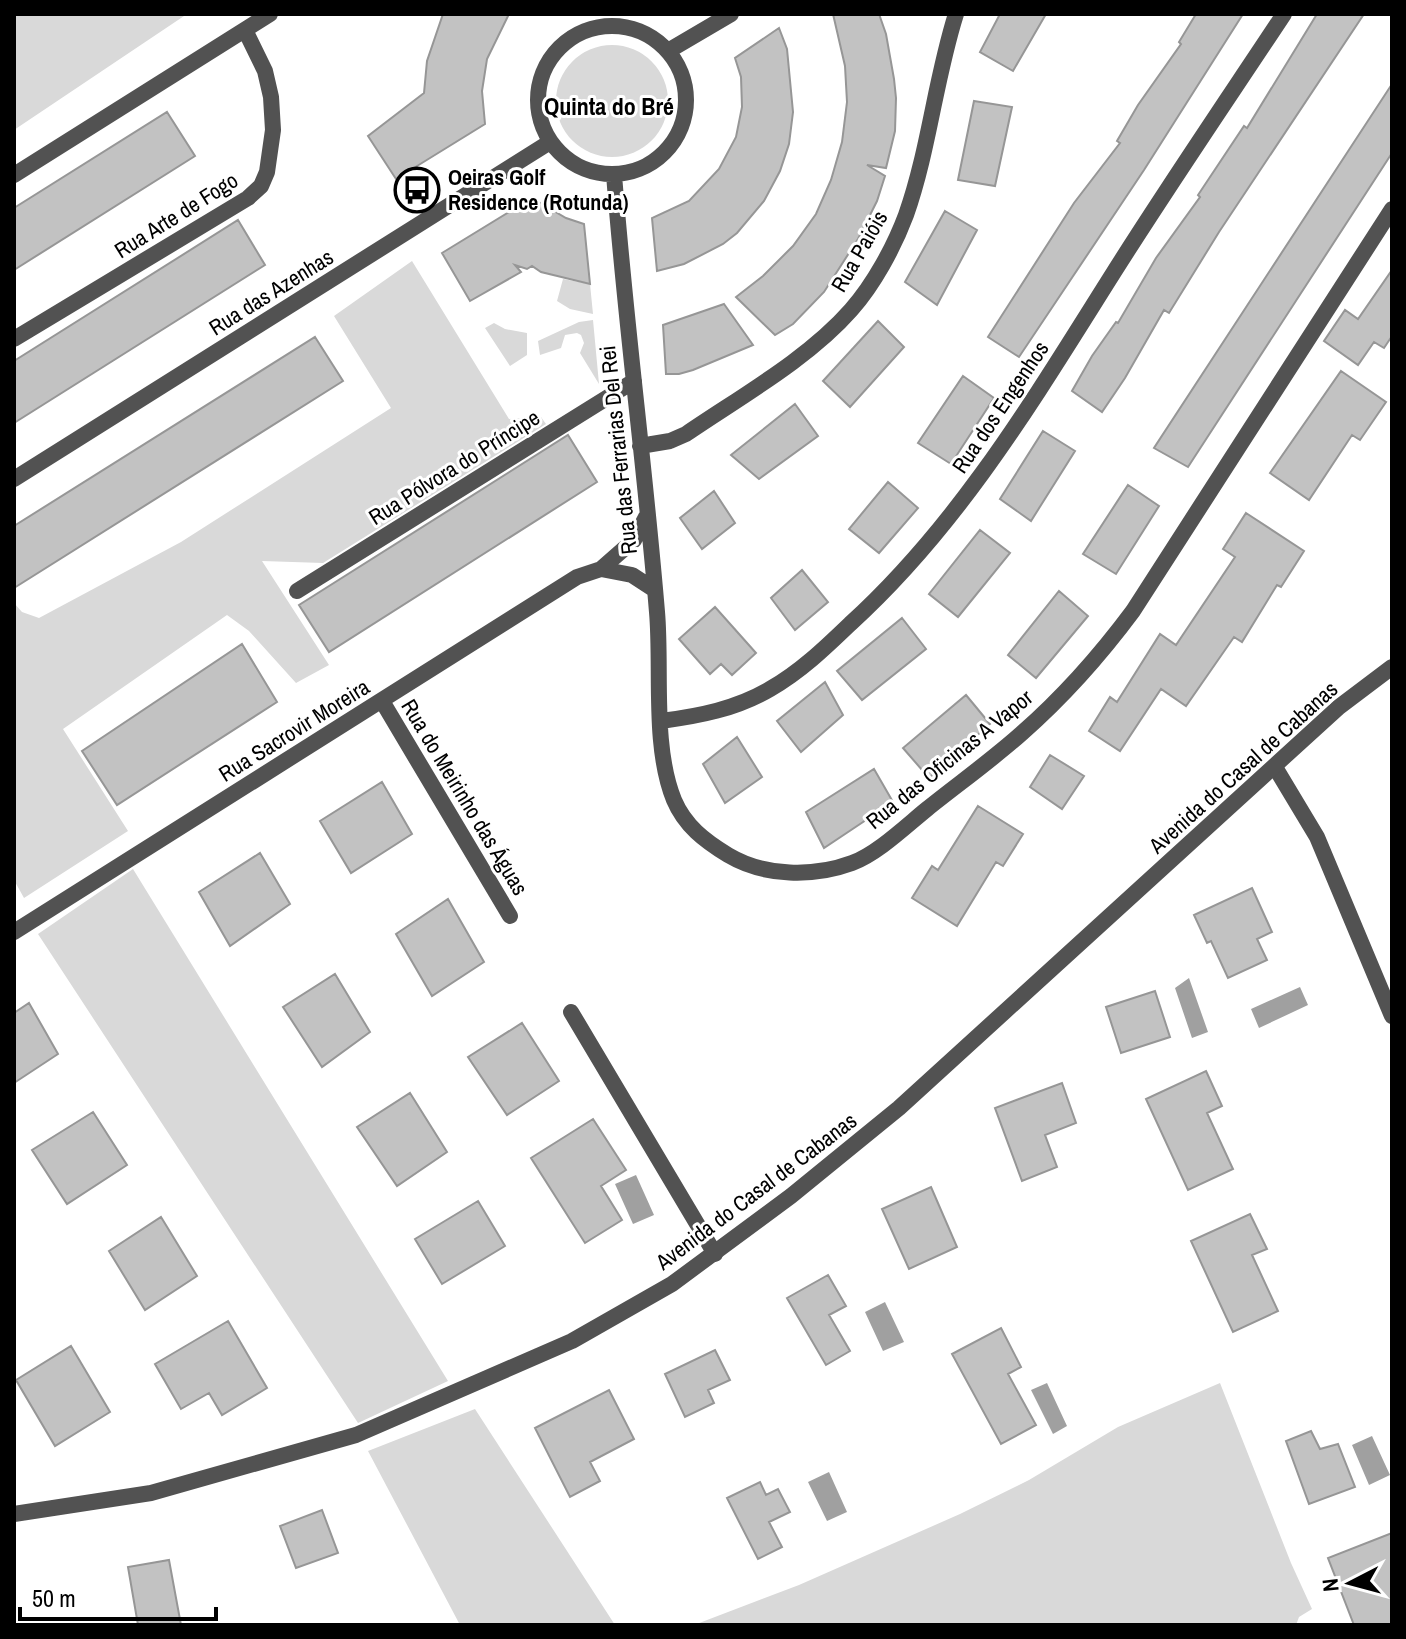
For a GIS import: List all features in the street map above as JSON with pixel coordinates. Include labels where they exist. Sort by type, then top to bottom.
[{"type":"street","points":[[14,175],[270,14]]},
{"type":"street","points":[[668,51],[731,14]]},
{"type":"street","name":"Rua Paióis","points":[[640,446],[670,441],[686,434],[782,369],[829,332],[852,309],[889,251],[905,216],[956,14]]},
{"type":"street","name":"Rua dos Engenhos","points":[[661,721],[713,713],[748,700],[801,669],[890,588],[938,533],[1017,425],[1159,201],[1284,14]]},
{"type":"street","points":[[628,20],[668,51],[684,84],[686,103],[676,138],[664,153],[632,172],[614,174],[584,169],[564,157],[550,142],[538,103],[540,83],[547,64],[559,48],[575,35],[628,20]]},
{"type":"street","name":"Rua Arte de Fogo","points":[[14,339],[248,198],[261,186],[273,145],[271,97],[265,71],[245,30]]},
{"type":"street","name":"Rua das Azenhas","points":[[14,479],[550,142]]},
{"type":"street","name":"Rua das Ferrarias Del Rei","points":[[614,174],[655,590],[661,721]]},
{"type":"street","name":"Rua das Oficinas A Vapor","points":[[661,721],[667,779],[675,802],[688,824],[707,842],[736,860],[789,872],[826,871],[857,861],[899,832],[1023,732],[1108,645],[1392,209]]},
{"type":"street","name":"Rua Pólvora do Príncipe","points":[[297,591],[634,381]]},
{"type":"street","name":"Rua Sacrovir Moreira","points":[[14,932],[577,577],[601,569],[634,540],[647,514]]},
{"type":"street","points":[[601,569],[632,575],[655,590]]},
{"type":"street","name":"Avenida do Casal de Cabanas","points":[[14,1514],[151,1493],[356,1435],[572,1341],[660,1292],[715,1254],[899,1108],[1339,707],[1392,667]]},
{"type":"street","name":"Rua do Meirinho das Águas","points":[[382,701],[510,916]]},
{"type":"street","points":[[1275,767],[1317,837],[1392,1016]]},
{"type":"street","points":[[571,1012],[715,1254]]},
{"type":"shaded area","points":[[14,14],[187,14],[14,130]]},
{"type":"shaded area","points":[[612,45],[634,49],[652,61],[664,79],[668,101],[664,123],[652,141],[634,153],[612,157],[590,153],[572,141],[560,123],[556,101],[560,79],[572,61],[590,49]]},
{"type":"shaded area","points":[[412,261],[509,419],[541,417],[546,424],[323,563],[262,561],[329,665],[296,683],[249,631],[227,615],[63,729],[128,831],[24,898],[14,880],[14,603],[22,612],[39,618],[181,542],[391,408],[334,316]]},
{"type":"shaded area","points":[[563,279],[590,284],[593,314],[570,309],[557,301]]},
{"type":"shaded area","points":[[593,320],[599,384],[580,353],[584,343],[581,335],[565,335],[561,348],[540,355],[538,341],[579,322]]},
{"type":"shaded area","points":[[494,323],[505,329],[527,333],[527,355],[510,366],[485,328]]},
{"type":"shaded area","points":[[133,869],[448,1381],[358,1423],[38,934]]},
{"type":"shaded area","points":[[1189,978],[1208,1032],[1192,1038],[1175,988]]},
{"type":"shaded area","points":[[1300,987],[1308,1005],[1259,1028],[1251,1009]]},
{"type":"shaded area","points":[[636,1175],[654,1215],[633,1224],[615,1184]]},
{"type":"shaded area","points":[[885,1302],[904,1342],[883,1351],[865,1312]]},
{"type":"shaded area","points":[[1047,1383],[1067,1426],[1053,1434],[1031,1390]]},
{"type":"shaded area","points":[[1220,1383],[1312,1609],[1299,1617],[1296,1625],[694,1625],[799,1585],[960,1514],[1029,1480],[1118,1427]]},
{"type":"shaded area","points":[[475,1409],[615,1625],[460,1625],[368,1451]]},
{"type":"shaded area","points":[[1372,1436],[1390,1475],[1369,1485],[1352,1445]]},
{"type":"shaded area","points":[[829,1472],[847,1512],[827,1521],[808,1482]]},
{"type":"building","points":[[443,14],[509,14],[487,59],[482,91],[485,124],[396,179],[368,136],[424,93],[427,61]]},
{"type":"building","points":[[833,14],[879,14],[894,79],[895,131],[886,168],[867,165],[885,176],[877,201],[858,239],[824,292],[793,324],[775,335],[736,297],[793,246],[816,214],[831,180],[842,142],[847,102],[845,66]]},
{"type":"building","points":[[1000,14],[1046,14],[1013,71],[980,52]]},
{"type":"building","points":[[1196,14],[1243,14],[1144,170],[1019,357],[988,337],[1074,203],[1120,143],[1117,141],[1138,105],[1181,44],[1179,42]]},
{"type":"building","points":[[1317,14],[1364,14],[1169,313],[1164,310],[1102,412],[1072,391],[1092,356],[1118,323],[1156,258],[1200,197],[1198,195],[1244,126],[1247,128]]},
{"type":"building","points":[[779,28],[787,49],[793,112],[789,144],[780,171],[764,201],[737,233],[723,244],[684,264],[657,271],[652,218],[689,201],[719,169],[736,137],[742,107],[741,77],[735,58]]},
{"type":"building","points":[[1392,84],[1392,153],[1188,467],[1154,448]]},
{"type":"building","points":[[974,101],[1012,107],[995,186],[958,180]]},
{"type":"building","points":[[167,112],[195,156],[14,270],[14,208]]},
{"type":"building","points":[[532,198],[566,218],[584,224],[590,284],[541,272],[532,266],[527,269],[515,265],[521,272],[470,301],[442,253]]},
{"type":"building","points":[[945,211],[977,230],[937,305],[905,282]]},
{"type":"building","points":[[238,220],[265,265],[14,423],[14,361]]},
{"type":"building","points":[[1392,270],[1392,336],[1384,348],[1374,342],[1358,365],[1324,341],[1345,310],[1358,319]]},
{"type":"building","points":[[724,304],[753,345],[693,370],[666,374],[663,325]]},
{"type":"building","points":[[878,321],[904,347],[850,407],[823,381]]},
{"type":"building","points":[[315,337],[343,381],[14,588],[14,526]]},
{"type":"building","points":[[1341,371],[1386,402],[1360,440],[1352,435],[1309,500],[1270,473]]},
{"type":"building","points":[[963,376],[994,398],[951,464],[918,443]]},
{"type":"building","points":[[795,404],[818,436],[759,479],[731,455]]},
{"type":"building","points":[[1043,431],[1075,451],[1031,521],[1000,499]]},
{"type":"building","points":[[568,435],[597,482],[329,652],[299,605]]},
{"type":"building","points":[[888,482],[918,508],[879,553],[849,529]]},
{"type":"building","points":[[1128,485],[1159,506],[1116,574],[1083,554]]},
{"type":"building","points":[[714,491],[735,523],[702,549],[680,518]]},
{"type":"building","points":[[1246,513],[1304,551],[1281,587],[1277,585],[1242,642],[1234,637],[1186,706],[1161,689],[1120,751],[1089,731],[1110,697],[1117,702],[1160,634],[1176,645],[1235,557],[1223,549]]},
{"type":"building","points":[[980,530],[1010,553],[958,617],[929,594]]},
{"type":"building","points":[[802,570],[828,602],[795,630],[771,598]]},
{"type":"building","points":[[1059,591],[1088,616],[1036,678],[1008,655]]},
{"type":"building","points":[[715,607],[756,653],[732,675],[721,664],[710,674],[679,639]]},
{"type":"building","points":[[902,618],[926,649],[862,700],[837,671]]},
{"type":"building","points":[[242,644],[277,702],[117,805],[82,751]]},
{"type":"building","points":[[825,682],[843,715],[801,752],[777,721]]},
{"type":"building","points":[[966,695],[990,724],[929,778],[903,748]]},
{"type":"building","points":[[737,737],[762,777],[725,803],[703,764]]},
{"type":"building","points":[[1050,755],[1084,776],[1062,809],[1030,787]]},
{"type":"building","points":[[874,769],[893,802],[824,848],[806,812]]},
{"type":"building","points":[[382,782],[412,834],[351,873],[320,821]]},
{"type":"building","points":[[978,806],[1023,834],[1003,866],[996,862],[957,926],[912,898],[932,866],[938,870]]},
{"type":"building","points":[[260,853],[290,904],[230,946],[199,892]]},
{"type":"building","points":[[1252,888],[1272,932],[1257,939],[1267,960],[1228,978],[1211,941],[1207,943],[1194,915]]},
{"type":"building","points":[[448,899],[484,962],[432,996],[396,934]]},
{"type":"building","points":[[335,974],[370,1032],[322,1067],[283,1007]]},
{"type":"building","points":[[1155,991],[1170,1037],[1121,1053],[1106,1007]]},
{"type":"building","points":[[29,1003],[58,1054],[14,1083],[14,1013]]},
{"type":"building","points":[[522,1023],[559,1081],[507,1115],[468,1057]]},
{"type":"building","points":[[1206,1071],[1222,1106],[1207,1113],[1233,1169],[1188,1190],[1146,1099]]},
{"type":"building","points":[[1062,1083],[1076,1123],[1045,1135],[1057,1167],[1022,1181],[995,1108]]},
{"type":"building","points":[[410,1093],[447,1152],[397,1186],[357,1127]]},
{"type":"building","points":[[93,1112],[127,1165],[67,1204],[32,1150]]},
{"type":"building","points":[[593,1119],[626,1170],[601,1186],[622,1220],[585,1243],[531,1158]]},
{"type":"building","points":[[931,1187],[957,1247],[909,1269],[882,1209]]},
{"type":"building","points":[[478,1201],[505,1246],[442,1284],[415,1239]]},
{"type":"building","points":[[1250,1214],[1267,1249],[1252,1255],[1278,1311],[1233,1332],[1191,1241]]},
{"type":"building","points":[[161,1217],[197,1276],[145,1310],[109,1251]]},
{"type":"building","points":[[828,1275],[846,1306],[829,1315],[850,1351],[826,1365],[787,1298]]},
{"type":"building","points":[[228,1321],[267,1388],[222,1415],[209,1393],[181,1409],[155,1364]]},
{"type":"building","points":[[1001,1328],[1021,1367],[1008,1374],[1036,1425],[1001,1444],[952,1354]]},
{"type":"building","points":[[71,1346],[110,1412],[55,1446],[16,1380]]},
{"type":"building","points":[[715,1350],[730,1380],[708,1390],[714,1403],[685,1417],[665,1374]]},
{"type":"building","points":[[609,1390],[634,1439],[590,1462],[600,1481],[570,1497],[535,1428]]},
{"type":"building","points":[[1311,1431],[1320,1449],[1338,1444],[1355,1487],[1309,1504],[1286,1441]]},
{"type":"building","points":[[760,1482],[766,1495],[778,1489],[790,1512],[769,1522],[782,1547],[758,1559],[727,1498]]},
{"type":"building","points":[[322,1510],[338,1553],[296,1568],[280,1526]]},
{"type":"building","points":[[1392,1533],[1392,1625],[1354,1625],[1328,1558]]},
{"type":"building","points":[[169,1560],[181,1625],[138,1625],[128,1567]]},
{"type":"place","name":"Oeiras Golf Residence (Rotunda)","points":[[417,190]]},
{"type":"district","name":"Quinta do Bré","points":[[609,106]]}]
